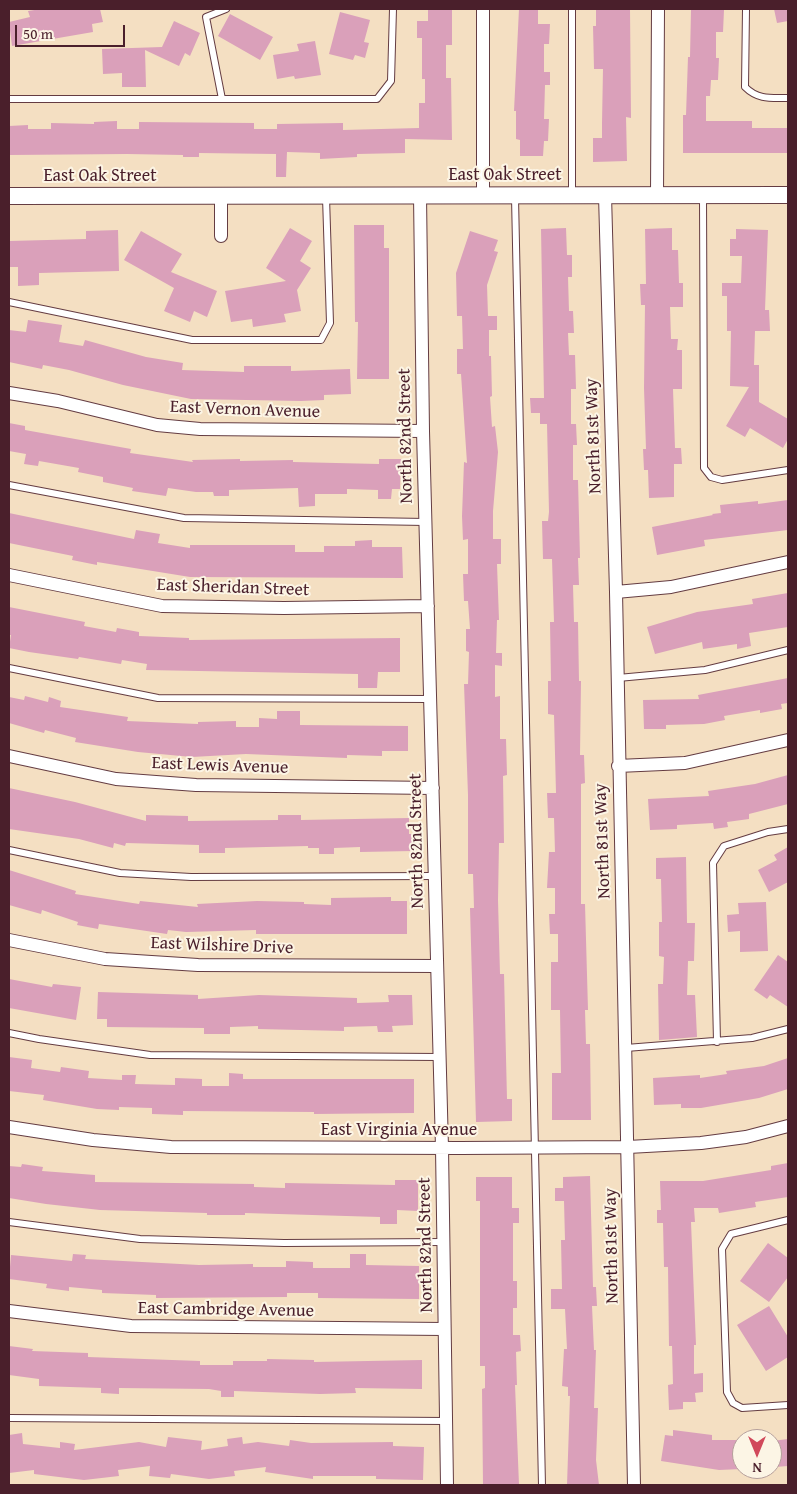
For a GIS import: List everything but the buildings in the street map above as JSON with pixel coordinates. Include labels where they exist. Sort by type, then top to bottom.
[{"type":"street","points":[[483,9],[483,196]]},
{"type":"street","points":[[657,196],[658,9]]},
{"type":"street","name":"East Oak Street","points":[[9,196],[788,195]]},
{"type":"street","points":[[221,196],[221,236]]},
{"type":"street","name":"North 82nd Street","points":[[420,196],[423,431],[442,1148],[447,1485]]},
{"type":"street","name":"North 81st Way","points":[[605,196],[618,678],[618,766],[626,1048],[634,1485]]},
{"type":"street","name":"East Vernon Avenue","points":[[9,393],[58,401],[157,425],[200,429],[423,431]]},
{"type":"street","points":[[616,592],[671,586],[788,562]]},
{"type":"street","name":"East Sheridan Street","points":[[9,575],[162,606],[284,608],[428,606]]},
{"type":"street","points":[[618,766],[685,763],[788,740]]},
{"type":"street","name":"East Lewis Avenue","points":[[9,756],[116,779],[196,785],[433,788]]},
{"type":"street","name":"East Wilshire Drive","points":[[9,940],[106,959],[198,966],[437,966]]},
{"type":"street","name":"East Virginia Avenue","points":[[9,1127],[93,1140],[171,1147],[534,1148],[628,1147],[710,1142],[746,1137],[788,1126]]},
{"type":"street","name":"East Cambridge Avenue","points":[[9,1311],[132,1326],[444,1329]]},
{"type":"lane","points":[[222,99],[206,17],[226,9]]},
{"type":"lane","points":[[9,99],[377,99],[391,81],[393,9]]},
{"type":"lane","points":[[572,9],[572,196]]},
{"type":"lane","points":[[746,9],[745,88],[752,94],[763,98],[788,98]]},
{"type":"lane","points":[[9,302],[192,340],[321,340],[330,324],[326,196]]},
{"type":"lane","points":[[515,196],[542,1485]]},
{"type":"lane","points":[[703,196],[704,468],[711,477],[722,480],[788,470]]},
{"type":"lane","points":[[9,486],[184,518],[426,522]]},
{"type":"lane","points":[[618,678],[705,670],[788,650]]},
{"type":"lane","points":[[9,668],[158,698],[431,699]]},
{"type":"lane","points":[[717,1042],[713,863],[724,846],[768,832],[788,829]]},
{"type":"lane","points":[[9,850],[120,873],[191,877],[435,876]]},
{"type":"lane","points":[[626,1048],[752,1038],[788,1029]]},
{"type":"lane","points":[[9,1033],[39,1040],[150,1055],[439,1057]]},
{"type":"lane","points":[[788,1220],[731,1234],[722,1249],[727,1392],[732,1403],[742,1408],[788,1405]]},
{"type":"lane","points":[[9,1222],[140,1238],[284,1243],[443,1242]]},
{"type":"lane","points":[[9,1418],[446,1421]]}]
